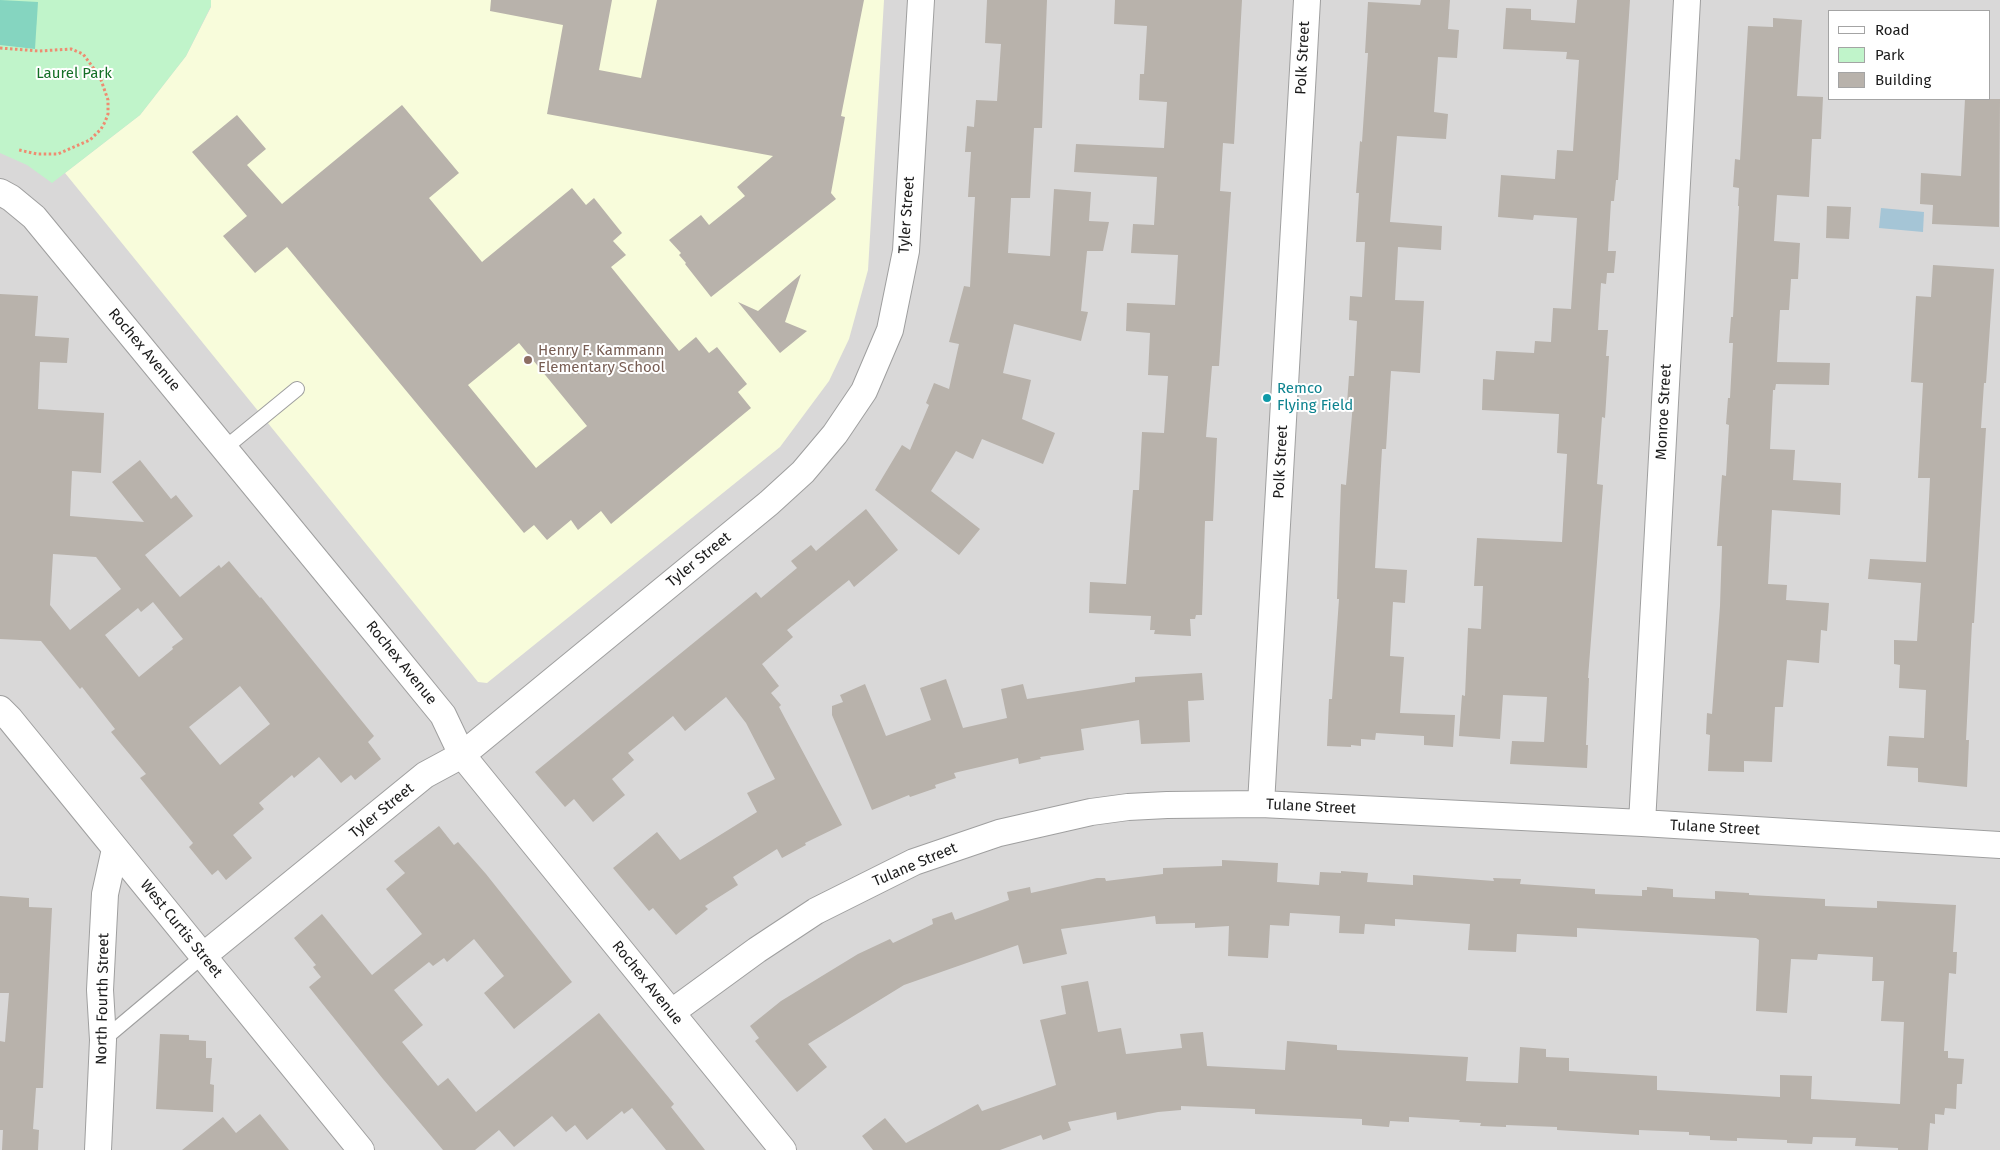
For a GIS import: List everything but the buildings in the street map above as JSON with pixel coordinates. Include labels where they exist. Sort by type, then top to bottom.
[{"type":"street","name":"Tyler Street","points":[[203,956],[426,775],[462,756],[769,503],[803,472],[835,434],[864,391],[890,330],[906,251],[921,0]]},
{"type":"street","name":"Polk Street","points":[[1261,804],[1307,0]]},
{"type":"street","name":"Monroe Street","points":[[1642,823],[1687,0]]},
{"type":"street","name":"Rochex Avenue","points":[[0,192],[11,198],[34,217],[225,448],[443,715],[462,756],[783,1150]]},
{"type":"street","name":"West Curtis Street","points":[[0,709],[116,848],[361,1150]]},
{"type":"street","name":"Tulane Street","points":[[672,1012],[757,950],[816,912],[914,862],[958,846],[1026,826],[1091,812],[1167,805],[1261,804],[1642,823],[2000,845]]},
{"type":"street","name":"North Fourth Street","points":[[98,1150],[103,1040],[100,990],[105,894],[116,848]]},
{"type":"lane","points":[[225,448],[297,390]]},
{"type":"lane","points":[[103,1040],[203,956]]},
{"type":"path","points":[[0,48],[39,51],[71,49],[82,54],[100,77],[108,100],[108,114],[105,122],[90,140],[58,154],[37,154],[19,150]]},
{"type":"shaded area","points":[[0,0],[2000,0],[2000,1150],[0,1150]]},
{"type":"shaded area","name":"Henry F. Kammann Elementary School","points":[[211,0],[884,0],[868,270],[849,339],[829,381],[780,447],[487,683],[478,682],[65,173],[140,115],[186,56],[211,7]]},
{"type":"green space","name":"Laurel Park","points":[[0,0],[211,0],[211,6],[186,56],[140,115],[52,183],[27,165],[0,153]]},
{"type":"green space","points":[[0,0],[38,2],[35,49],[0,45]]},
{"type":"water","points":[[1881,208],[1924,212],[1923,232],[1879,228]]},
{"type":"place","name":"Henry F. Kammann Elementary School","points":[[528,360]]},
{"type":"place","name":"Remco Flying Field","points":[[1267,398]]}]
